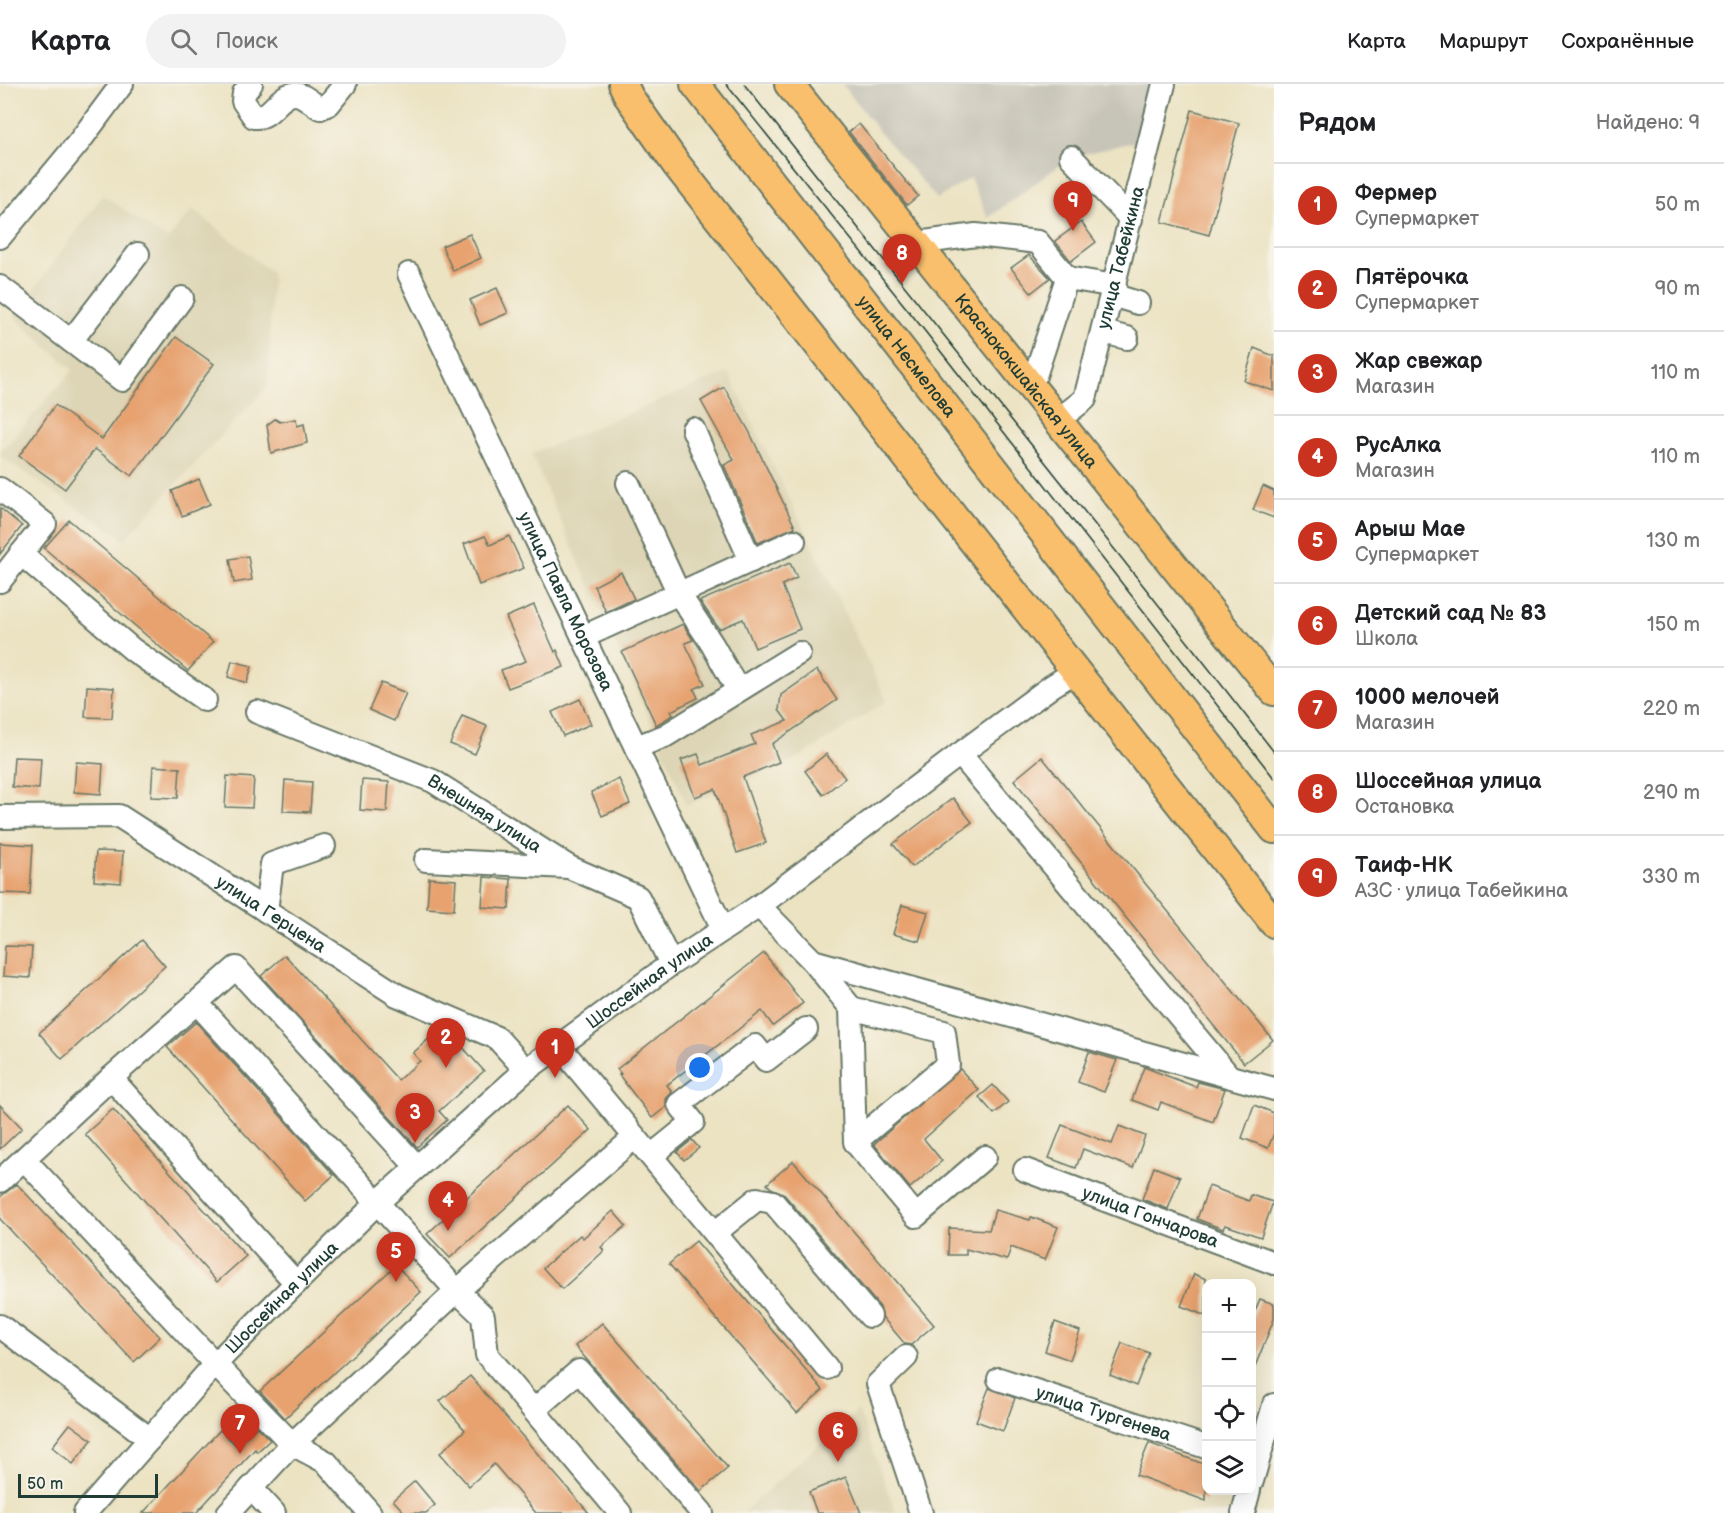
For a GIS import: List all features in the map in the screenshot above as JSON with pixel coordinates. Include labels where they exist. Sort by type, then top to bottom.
[{"type":"main road","name":"улица Несмелова","points":[[695,84],[1274,829]]},
{"type":"main road","name":"Краснококшайская улица","points":[[789,84],[1232,637]]},
{"type":"main road","points":[[623,88],[676,164],[784,304],[1274,923]]},
{"type":"main road","points":[[1232,637],[1274,691]]},
{"type":"street","points":[[0,237],[79,142],[122,84]]},
{"type":"street","points":[[251,84],[244,93],[243,101],[254,117],[259,118],[265,116],[286,97],[294,94],[302,96],[320,108],[329,104],[345,84]]},
{"type":"street","name":"улица Табейкина","points":[[1058,420],[1085,399],[1114,291],[1164,84]]},
{"type":"street","points":[[1071,157],[1131,219]]},
{"type":"street","points":[[917,243],[976,235],[1038,242],[1066,278],[1114,291],[1138,303]]},
{"type":"street","points":[[71,341],[138,254]]},
{"type":"street","name":"улица Павла Морозова","points":[[409,274],[723,929]]},
{"type":"street","points":[[1031,388],[1066,278]]},
{"type":"street","points":[[0,287],[122,380],[182,298]]},
{"type":"street","points":[[1103,332],[1127,338]]},
{"type":"street","points":[[693,429],[751,561]]},
{"type":"street","points":[[628,483],[679,594],[712,644],[738,690]]},
{"type":"street","points":[[0,489],[45,524],[0,581]]},
{"type":"street","points":[[583,638],[794,541]]},
{"type":"street","points":[[21,554],[133,650],[205,700]]},
{"type":"street","name":"Краснококшайская улица","points":[[1232,637],[1261,658],[1274,664]]},
{"type":"street","points":[[636,747],[665,736],[799,653]]},
{"type":"street","name":"Шоссейная улица","points":[[85,1513],[215,1364],[378,1202],[526,1070],[671,964],[759,906],[960,754],[1076,671]]},
{"type":"street","name":"Внешняя улица","points":[[257,712],[433,781],[569,867],[638,897],[671,964]]},
{"type":"street","points":[[960,754],[1229,1076]]},
{"type":"street","name":"улица Герцена","points":[[0,817],[119,816],[397,995],[497,1038],[526,1070]]},
{"type":"street","points":[[266,911],[272,864],[324,846]]},
{"type":"street","points":[[426,860],[569,867]]},
{"type":"street","points":[[759,906],[813,961],[851,1008],[944,1032],[948,1064],[855,1142]]},
{"type":"street","points":[[813,961],[1274,1089]]},
{"type":"street","points":[[0,1181],[111,1078],[236,968],[417,1167]]},
{"type":"street","points":[[197,1003],[457,1291],[483,1316],[488,1355],[620,1513]]},
{"type":"street","points":[[851,1008],[855,1142],[916,1216],[985,1157]]},
{"type":"street","points":[[651,1156],[693,1122],[679,1104],[755,1046],[766,1060],[806,1029]]},
{"type":"street","points":[[559,1046],[826,1368]]},
{"type":"street","points":[[111,1078],[296,1283]]},
{"type":"street","points":[[228,1513],[292,1444],[457,1291],[635,1137]]},
{"type":"street","points":[[24,1159],[292,1444],[326,1462],[370,1513]]},
{"type":"street","name":"улица Гончарова","points":[[1025,1170],[1274,1263]]},
{"type":"street","points":[[715,1233],[757,1199],[773,1202],[870,1316]]},
{"type":"street","points":[[0,1326],[150,1439]]},
{"type":"street","points":[[906,1357],[878,1384],[921,1513]]},
{"type":"street","points":[[534,1410],[579,1371],[702,1513]]},
{"type":"street","name":"улица Тургенева","points":[[999,1379],[1202,1446]]},
{"type":"street","points":[[1258,1468],[1274,1405]]},
{"type":"street","points":[[251,1488],[273,1513]]},
{"type":"street","points":[[1242,1513],[1248,1495]]},
{"type":"shaded area","points":[[842,84],[1155,84],[1142,140],[1071,157],[988,218],[970,178],[937,199]]},
{"type":"shaded area","points":[[103,195],[168,240],[193,209],[272,273],[268,386],[124,539],[0,456],[0,453],[73,370],[14,317]]},
{"type":"shaded area","points":[[728,372],[887,701],[797,759],[687,805],[531,454]]},
{"type":"shaded area","points":[[858,1410],[896,1513],[742,1513]]},
{"type":"building","points":[[1192,110],[1239,123],[1209,235],[1162,222]]},
{"type":"building","points":[[859,124],[918,196],[907,205],[849,132]]},
{"type":"building","points":[[1081,222],[1096,242],[1071,261],[1055,241]]},
{"type":"building","points":[[470,234],[481,258],[453,271],[442,246]]},
{"type":"building","points":[[1029,255],[1050,278],[1031,293],[1011,268]]},
{"type":"building","points":[[497,288],[508,313],[480,325],[470,300]]},
{"type":"building","points":[[176,337],[214,364],[132,476],[95,449],[65,489],[19,456],[55,405],[102,439]]},
{"type":"building","points":[[1254,348],[1274,356],[1274,391],[1244,381]]},
{"type":"building","points":[[724,387],[749,431],[795,527],[758,543],[724,465],[734,460],[701,401]]},
{"type":"building","points":[[275,419],[280,422],[296,419],[297,426],[304,424],[307,443],[271,453],[267,425]]},
{"type":"building","points":[[199,479],[210,504],[182,516],[172,491]]},
{"type":"building","points":[[1263,486],[1274,491],[1274,518],[1253,510]]},
{"type":"building","points":[[0,508],[22,526],[0,554]]},
{"type":"building","points":[[69,520],[213,642],[188,671],[44,548]]},
{"type":"building","points":[[485,536],[490,545],[509,536],[524,568],[479,585],[464,544]]},
{"type":"building","points":[[248,556],[252,580],[234,583],[230,559]]},
{"type":"building","points":[[790,563],[797,578],[782,585],[800,629],[755,648],[743,619],[719,629],[700,601]]},
{"type":"building","points":[[621,572],[634,599],[606,612],[594,586]]},
{"type":"building","points":[[534,605],[564,667],[508,688],[501,670],[526,661],[506,617]]},
{"type":"building","points":[[683,624],[693,640],[685,643],[705,684],[694,689],[698,698],[671,711],[673,715],[656,725],[622,652]]},
{"type":"building","points":[[232,661],[252,666],[247,683],[228,677]]},
{"type":"building","points":[[817,670],[837,700],[772,744],[779,762],[743,777],[766,843],[737,853],[715,789],[695,797],[681,760],[698,754],[702,765],[755,744],[751,735],[787,721],[779,710],[781,695]]},
{"type":"building","points":[[381,683],[406,693],[394,721],[369,710]]},
{"type":"building","points":[[87,686],[114,688],[112,718],[85,717]]},
{"type":"building","points":[[580,699],[591,724],[563,736],[552,712]]},
{"type":"building","points":[[462,716],[487,726],[475,754],[450,744]]},
{"type":"building","points":[[826,754],[845,778],[823,795],[805,771]]},
{"type":"building","points":[[14,757],[41,758],[39,789],[12,787]]},
{"type":"building","points":[[1042,757],[1273,1040],[1244,1063],[1014,780]]},
{"type":"building","points":[[76,762],[103,764],[101,794],[74,792]]},
{"type":"building","points":[[153,766],[180,768],[178,798],[151,797]]},
{"type":"building","points":[[227,776],[254,778],[252,808],[225,807]]},
{"type":"building","points":[[619,779],[630,804],[602,816],[591,792]]},
{"type":"building","points":[[285,780],[312,782],[310,812],[283,811]]},
{"type":"building","points":[[362,780],[389,782],[387,812],[360,810]]},
{"type":"building","points":[[953,798],[972,822],[912,867],[893,844]]},
{"type":"building","points":[[0,843],[33,845],[30,894],[0,893]]},
{"type":"building","points":[[96,851],[123,852],[121,883],[94,881]]},
{"type":"building","points":[[484,877],[511,879],[509,909],[482,907]]},
{"type":"building","points":[[429,878],[456,880],[454,910],[427,908]]},
{"type":"building","points":[[902,905],[928,912],[919,941],[893,934]]},
{"type":"building","points":[[142,940],[165,966],[62,1059],[39,1033]]},
{"type":"building","points":[[5,946],[32,947],[30,978],[3,976]]},
{"type":"building","points":[[764,953],[803,1003],[773,1026],[762,1011],[667,1085],[672,1092],[666,1099],[666,1107],[652,1118],[619,1075],[621,1074],[617,1069]]},
{"type":"building","points":[[285,955],[398,1080],[420,1061],[413,1053],[441,1028],[450,1033],[484,1071],[439,1111],[447,1120],[417,1147],[261,976]]},
{"type":"building","points":[[196,1022],[334,1175],[305,1201],[167,1047]]},
{"type":"building","points":[[1089,1052],[1117,1060],[1104,1092],[1078,1082]]},
{"type":"building","points":[[1144,1067],[1196,1087],[1198,1082],[1225,1089],[1213,1122],[1161,1102],[1158,1110],[1132,1100]]},
{"type":"building","points":[[960,1069],[979,1090],[924,1139],[942,1161],[910,1188],[874,1144]]},
{"type":"building","points":[[993,1085],[1008,1102],[994,1114],[979,1097]]},
{"type":"building","points":[[0,1105],[22,1128],[0,1149]]},
{"type":"building","points":[[568,1105],[591,1130],[450,1258],[427,1234]]},
{"type":"building","points":[[1254,1105],[1274,1113],[1274,1133],[1268,1148],[1242,1138]]},
{"type":"building","points":[[113,1109],[246,1256],[217,1282],[85,1134]]},
{"type":"building","points":[[1062,1125],[1112,1144],[1119,1126],[1145,1136],[1133,1168],[1083,1149],[1076,1168],[1049,1158]]},
{"type":"building","points":[[692,1140],[699,1148],[684,1160],[677,1152]]},
{"type":"building","points":[[793,1161],[934,1325],[911,1345],[905,1344],[883,1318],[880,1307],[783,1193],[767,1184]]},
{"type":"building","points":[[1154,1167],[1180,1177],[1168,1209],[1142,1199]]},
{"type":"building","points":[[17,1184],[160,1337],[134,1362],[0,1219],[0,1197]]},
{"type":"building","points":[[1209,1186],[1249,1201],[1251,1195],[1273,1202],[1261,1237],[1225,1225],[1223,1229],[1197,1219]]},
{"type":"building","points":[[995,1210],[1030,1220],[1031,1217],[1058,1227],[1045,1260],[1011,1247],[1007,1260],[966,1249],[966,1255],[948,1255],[949,1228],[989,1230]]},
{"type":"building","points":[[613,1211],[626,1226],[601,1247],[604,1251],[562,1289],[543,1268],[580,1235],[583,1238]]},
{"type":"building","points":[[696,1241],[823,1390],[797,1413],[669,1264]]},
{"type":"building","points":[[396,1265],[421,1292],[285,1418],[260,1391]]},
{"type":"building","points":[[1194,1274],[1206,1279],[1202,1279],[1202,1314],[1181,1306]]},
{"type":"building","points":[[1260,1299],[1274,1304],[1274,1319],[1256,1364],[1256,1333],[1256,1308]]},
{"type":"building","points":[[1055,1322],[1080,1331],[1070,1360],[1045,1351]]},
{"type":"building","points":[[602,1323],[728,1468],[701,1491],[575,1346]]},
{"type":"building","points":[[1122,1343],[1149,1353],[1136,1386],[1110,1375]]},
{"type":"building","points":[[470,1376],[589,1513],[536,1513],[494,1464],[469,1486],[440,1453],[465,1430],[440,1401]]},
{"type":"building","points":[[989,1388],[1015,1398],[1003,1431],[976,1421]]},
{"type":"building","points":[[70,1424],[92,1440],[73,1464],[52,1447]]},
{"type":"building","points":[[257,1427],[270,1440],[257,1452],[255,1449],[196,1513],[143,1513],[220,1430],[236,1445]]},
{"type":"building","points":[[1149,1443],[1202,1463],[1202,1495],[1206,1495],[1206,1501],[1136,1475]]},
{"type":"building","points":[[846,1477],[861,1513],[817,1513],[809,1492]]},
{"type":"building","points":[[415,1481],[435,1505],[426,1513],[405,1513],[393,1500]]},
{"type":"tram line","points":[[726,84],[924,330],[1274,778]]},
{"type":"tram line","points":[[744,84],[1274,752]]},
{"type":"place","name":"Таиф-НК","points":[[1073,231]]},
{"type":"place","name":"Шоссейная улица","points":[[902,284]]},
{"type":"place","name":"Пятёрочка","points":[[446,1068]]},
{"type":"place","name":"Фермер","points":[[555,1078]]},
{"type":"place","name":"Жар свежар","points":[[415,1143]]},
{"type":"place","name":"РусАлка","points":[[448,1231]]},
{"type":"place","name":"Арыш Мае","points":[[396,1282]]},
{"type":"place","name":"1000 мелочей","points":[[240,1454]]},
{"type":"place","name":"Детский сад № 83","points":[[838,1462]]}]
